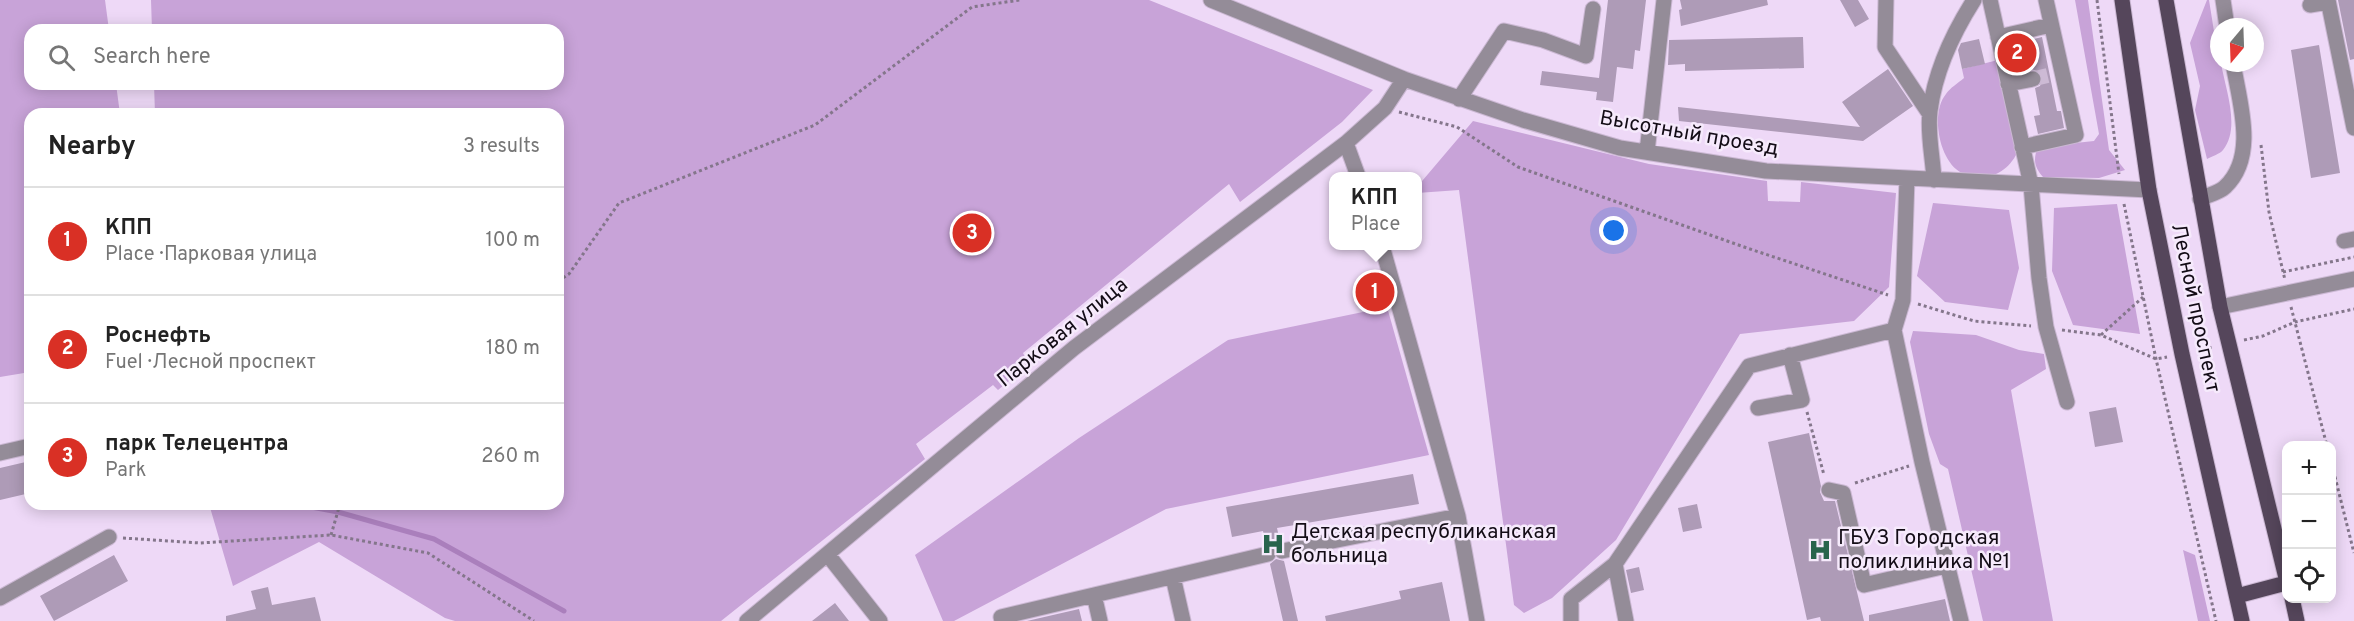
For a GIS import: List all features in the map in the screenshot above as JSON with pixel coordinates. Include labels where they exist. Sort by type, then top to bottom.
[{"type":"main road","name":"Лесной проспект","points":[[2121,0],[2149,190],[2182,354],[2242,621]]},
{"type":"main road","name":"Лесной проспект","points":[[2166,0],[2220,307],[2282,562]]},
{"type":"main road","points":[[2237,596],[2282,584]]},
{"type":"main road","points":[[2293,603],[2297,621]]},
{"type":"street","name":"Высотный проезд","points":[[1210,0],[1404,80],[1609,145],[1766,171],[2149,190]]},
{"type":"street","points":[[1647,152],[1664,0]]},
{"type":"street","points":[[1886,0],[1885,47],[1929,113]]},
{"type":"street","points":[[1934,180],[1929,113],[1937,75],[1959,24],[1974,0]]},
{"type":"street","points":[[1990,0],[2031,185],[2039,278],[2046,327],[2067,402]]},
{"type":"street","points":[[2022,147],[2076,135],[2056,74],[2046,0]]},
{"type":"street","points":[[2223,0],[2226,18]]},
{"type":"street","points":[[2310,5],[2328,1],[2354,128]]},
{"type":"street","points":[[1459,99],[1504,31],[1543,40],[1586,56],[1593,9]]},
{"type":"street","points":[[1998,36],[2051,24]]},
{"type":"street","points":[[2200,199],[2224,189],[2240,167],[2244,133],[2234,72]]},
{"type":"street","points":[[2008,84],[2033,79]]},
{"type":"street","name":"Парковая улица","points":[[747,621],[1074,348],[1346,143],[1385,108],[1404,80]]},
{"type":"street","points":[[1346,143],[1356,172]]},
{"type":"street","points":[[1907,178],[1903,300],[1894,330],[1922,462],[1961,621]]},
{"type":"street","points":[[1384,250],[1458,516],[1477,621]]},
{"type":"street","points":[[2220,307],[2354,279]]},
{"type":"street","points":[[1571,621],[1571,599],[1615,564],[1749,366],[1894,330]]},
{"type":"street","points":[[1758,408],[1802,400],[1790,355]]},
{"type":"street","points":[[0,453],[24,447]]},
{"type":"street","points":[[1829,490],[1843,493],[1864,585],[1946,566]]},
{"type":"street","points":[[1002,621],[1001,617],[1275,552],[1458,516]]},
{"type":"street","points":[[0,598],[109,537]]},
{"type":"street","points":[[828,555],[880,621]]},
{"type":"street","points":[[1615,564],[1626,621]]},
{"type":"street","points":[[1173,577],[1183,621]]},
{"type":"street","points":[[1094,595],[1100,621]]},
{"type":"path","points":[[564,277],[569,274],[619,203],[815,124],[972,7],[1020,0]]},
{"type":"path","points":[[2097,0],[2121,189],[2156,359],[2216,621]]},
{"type":"path","points":[[1385,108],[1457,127],[1518,166],[1747,248],[1903,300],[1974,321],[2046,327],[2101,335],[2156,359],[2263,336],[2295,322],[2354,309]]},
{"type":"path","points":[[2269,213],[2325,441]]},
{"type":"path","points":[[2283,272],[2354,257]]},
{"type":"path","points":[[2101,335],[2143,297]]},
{"type":"path","points":[[1808,416],[1824,474]]},
{"type":"path","points":[[1855,483],[1922,462]]},
{"type":"path","points":[[2336,484],[2354,553]]},
{"type":"path","points":[[331,535],[338,510]]},
{"type":"path","points":[[109,537],[200,543],[331,535],[428,553],[534,621]]},
{"type":"shaded area","points":[[0,0],[105,0],[108,24],[24,24],[24,90],[117,90],[119,108],[24,108],[24,373],[0,377]]},
{"type":"shaded area","points":[[151,0],[1149,0],[1373,90],[1342,122],[1240,202],[1229,184],[1023,353],[1029,365],[998,390],[993,385],[916,444],[925,459],[721,621],[455,621],[445,618],[319,542],[233,586],[211,510],[564,510],[564,108],[155,108],[154,90],[564,90],[564,24],[152,24]]},
{"type":"shaded area","points":[[2075,0],[2088,0],[2109,150],[2125,170],[2099,178],[2043,177],[2035,163],[2038,147],[2094,141],[2099,134]]},
{"type":"shaded area","points":[[2207,0],[2209,0],[2212,18],[2210,18],[2210,72],[2223,72],[2230,108],[2231,131],[2223,150],[2207,159],[2195,110],[2200,86],[2190,43]]},
{"type":"shaded area","points":[[1998,60],[2017,153],[2007,167],[1994,175],[1970,176],[1954,167],[1943,148],[1938,124],[1941,102],[1946,94],[1964,78],[1962,69]]},
{"type":"shaded area","points":[[1473,121],[1649,164],[1767,181],[1768,201],[1800,202],[1801,182],[1896,193],[1889,287],[1854,321],[1740,334],[1616,540],[1552,598],[1524,613],[1514,605],[1459,190],[1422,193],[1422,181]]},
{"type":"shaded area","points":[[1933,203],[2009,210],[2019,268],[2008,310],[1945,302],[1917,276]]},
{"type":"shaded area","points":[[2117,204],[2140,334],[2073,325],[2052,271],[2054,208]]},
{"type":"shaded area","points":[[1387,307],[1429,455],[1166,509],[954,621],[943,621],[915,555],[1079,438],[1228,340]]},
{"type":"shaded area","points":[[1913,331],[1976,335],[2019,350],[2044,354],[2046,369],[2011,390],[2053,621],[1983,621],[1948,469],[1940,464],[1929,434],[1910,342]]},
{"type":"shaded area","points":[[2183,550],[2195,555],[2210,621],[2198,621]]},
{"type":"building","points":[[1608,0],[1646,0],[1640,51],[1635,50],[1633,69],[1617,67],[1613,102],[1596,100],[1597,92],[1540,85],[1542,71],[1599,78]]},
{"type":"building","points":[[1680,0],[1767,0],[1768,5],[1681,26]]},
{"type":"building","points":[[1840,0],[1858,0],[1869,19],[1855,27]]},
{"type":"building","points":[[2338,0],[2354,0],[2354,59],[2350,60]]},
{"type":"building","points":[[1803,37],[1804,68],[1685,71],[1685,64],[1668,65],[1669,40]]},
{"type":"building","points":[[2042,37],[2057,111],[2061,111],[2064,128],[2038,134],[2034,116],[2040,115],[2035,88],[2040,86],[2043,78],[2040,72],[2031,69],[2026,41]]},
{"type":"building","points":[[1979,39],[1985,64],[1962,69],[1958,50],[1961,43]]},
{"type":"building","points":[[2319,45],[2340,173],[2311,178],[2291,50]]},
{"type":"building","points":[[1888,69],[1913,106],[1863,141],[1679,121],[1678,107],[1860,127],[1842,102]]},
{"type":"building","points":[[2116,407],[2123,442],[2095,447],[2089,412]]},
{"type":"building","name":"ГБУЗ Городская поликлиника №1","points":[[1809,433],[1821,486],[1820,492],[1824,501],[1835,501],[1864,621],[1821,621],[1820,617],[1807,620],[1768,442]]},
{"type":"building","points":[[24,462],[24,494],[0,500],[0,468]]},
{"type":"building","name":"Детская республиканская больница","points":[[1413,474],[1419,504],[1277,528],[1280,542],[1274,546],[1266,545],[1263,531],[1232,537],[1226,507]]},
{"type":"building","points":[[1697,504],[1702,528],[1683,532],[1678,508]]},
{"type":"building","points":[[114,555],[128,581],[54,621],[40,596]]},
{"type":"building","points":[[1276,559],[1284,561],[1298,621],[1283,621],[1270,564]]},
{"type":"building","points":[[1639,567],[1644,590],[1631,593],[1626,570]]},
{"type":"building","name":"Детская республиканская больница","points":[[1442,582],[1450,621],[1326,621],[1325,616],[1401,599],[1399,591]]},
{"type":"building","points":[[268,587],[272,605],[315,597],[321,621],[226,621],[226,616],[256,609],[251,591]]},
{"type":"building","points":[[1945,599],[1950,621],[1869,621],[1869,615]]},
{"type":"building","points":[[835,603],[849,621],[812,621]]},
{"type":"building","points":[[1079,609],[1082,621],[1027,621]]},
{"type":"waterway","points":[[327,510],[434,539],[564,611]]},
{"type":"tunnel","points":[[2033,79],[2050,75]]},
{"type":"place","name":"Роснефть","points":[[2017,53]]},
{"type":"place","name":"парк Телецентра","points":[[972,233]]},
{"type":"place","name":"КПП","points":[[1375,292]]},
{"type":"place","name":"Детская республиканская больница","points":[[1273,544]]},
{"type":"place","name":"ГБУЗ Городская поликлиника №1","points":[[1820,550]]}]
